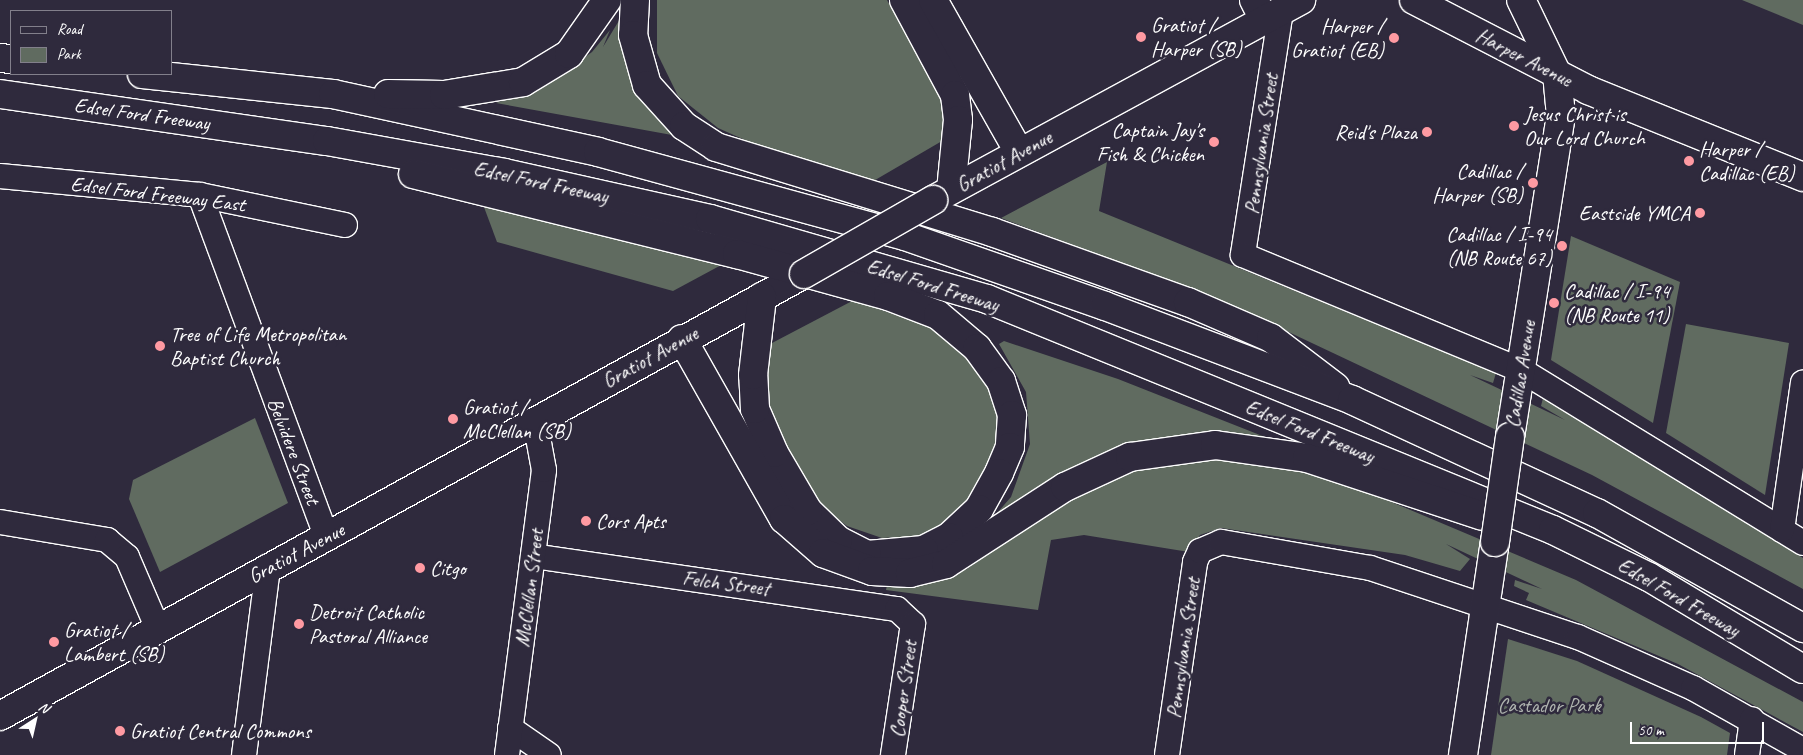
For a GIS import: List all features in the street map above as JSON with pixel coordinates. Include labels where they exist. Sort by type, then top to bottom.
[{"type":"main road","points":[[333,94],[444,95],[523,82],[569,54],[607,0]]},
{"type":"main road","points":[[635,0],[633,35],[647,85],[684,126],[716,147],[992,232],[1188,302],[1271,338],[1352,400]]},
{"type":"main road","points":[[904,0],[955,95],[958,120],[942,195]]},
{"type":"main road","points":[[933,0],[1019,152]]},
{"type":"main road","name":"Harper Avenue","points":[[1414,0],[1557,74],[1803,177]]},
{"type":"main road","name":"Cadillac Avenue","points":[[1463,755],[1510,437],[1561,116],[1557,74],[1521,0]]},
{"type":"main road","name":"Gratiot Avenue","points":[[0,716],[682,339],[770,293],[1275,8]]},
{"type":"main road","name":"Edsel Ford Freeway","points":[[152,75],[333,94],[598,152],[905,236],[1106,306],[1352,400],[1597,513],[1803,628]]},
{"type":"main road","name":"Edsel Ford Freeway","points":[[0,94],[230,127],[504,174],[710,219],[988,299],[1553,530],[1649,577],[1803,669]]},
{"type":"main road","points":[[230,127],[737,254],[888,296],[938,316],[977,348],[1001,381],[1012,415],[1010,447],[999,473],[979,509],[948,537],[924,550],[867,555],[838,540],[808,511],[774,452],[755,409],[753,375],[770,293]]},
{"type":"main road","points":[[682,339],[784,519],[823,553],[872,571],[910,573],[946,564],[1065,487],[1130,457],[1215,445],[1307,458],[1457,511],[1553,530]]},
{"type":"street","name":"Pennsylvania Street","points":[[1275,8],[1243,255],[1521,370]]},
{"type":"street","name":"Edsel Ford Freeway East","points":[[0,176],[200,196],[345,225]]},
{"type":"street","name":"Belvidere Street","points":[[200,196],[326,536]]},
{"type":"street","points":[[1521,370],[1803,543]]},
{"type":"street","points":[[1782,530],[1803,382]]},
{"type":"street","name":"McClellan Street","points":[[507,755],[544,470],[535,421]]},
{"type":"street","points":[[0,522],[107,540],[127,557],[158,630]]},
{"type":"street","name":"Pennsylvania Street","points":[[1167,755],[1195,562],[1208,545],[1220,542],[1344,561],[1485,606]]},
{"type":"street","name":"Felch Street","points":[[533,556],[881,604],[897,609],[912,624]]},
{"type":"street","points":[[244,755],[268,567]]},
{"type":"street","points":[[1485,606],[1629,658],[1752,719],[1803,750]]},
{"type":"street","name":"Cooper Street","points":[[893,755],[912,624]]},
{"type":"street","points":[[1747,755],[1752,719]]},
{"type":"street","points":[[510,728],[549,755]]},
{"type":"green space","points":[[657,0],[887,0],[954,117],[954,134],[870,183],[783,157],[718,128],[678,96],[657,53]]},
{"type":"green space","points":[[1742,0],[1803,0],[1803,25]]},
{"type":"green space","points":[[623,14],[632,22],[683,137],[496,103],[549,84],[592,52],[610,30],[603,47]]},
{"type":"green space","points":[[1107,162],[1099,211],[1496,373],[1493,383],[1470,375],[1565,420],[1541,406],[1544,394],[1803,558],[1803,589],[1592,475],[1225,302],[1001,218]]},
{"type":"green space","points":[[481,199],[725,263],[673,291],[497,242]]},
{"type":"green space","points":[[1571,236],[1680,282],[1653,423],[1551,360]]},
{"type":"green space","points":[[854,300],[937,330],[982,365],[1004,417],[995,465],[950,524],[922,536],[882,538],[847,526],[821,506],[807,489],[747,375],[747,356]]},
{"type":"green space","points":[[1686,324],[1789,343],[1765,495],[1666,433]]},
{"type":"green space","points":[[1004,341],[1118,379],[1265,437],[1225,435],[984,528],[1011,497],[1030,444],[1026,392],[999,344]]},
{"type":"green space","points":[[255,418],[288,503],[160,572],[129,499],[133,480]]},
{"type":"green space","points":[[1192,458],[1272,460],[1356,487],[1576,580],[1803,702],[1803,732],[1678,664],[1526,600],[1529,593],[1514,586],[1515,580],[1542,589],[1446,544],[1470,559],[1460,571],[1405,555],[1221,528],[1200,535],[1189,552],[1084,535],[1051,540],[1038,610],[886,590],[887,585],[935,581],[967,569],[1053,507],[1126,472]]},
{"type":"green space","name":"Castador Park","points":[[1508,639],[1577,661],[1701,717],[1730,733],[1727,755],[1491,755]]},
{"type":"place","name":"Gratiot / Harper (SB)","points":[[1141,37]]},
{"type":"place","name":"Harper / Gratiot (EB)","points":[[1394,38]]},
{"type":"place","name":"Jesus Christ is Our Lord Church","points":[[1514,126]]},
{"type":"place","name":"Reid's Plaza","points":[[1427,132]]},
{"type":"place","name":"Captain Jay's Fish & Chicken","points":[[1214,142]]},
{"type":"place","name":"Harper / Cadillac (EB)","points":[[1689,161]]},
{"type":"place","name":"Cadillac / Harper (SB)","points":[[1533,183]]},
{"type":"place","name":"Eastside YMCA","points":[[1700,213]]},
{"type":"place","name":"Cadillac / I-94 (NB Route 67)","points":[[1562,246]]},
{"type":"place","name":"Cadillac / I-94 (NB Route 11)","points":[[1554,303]]},
{"type":"place","name":"Tree of Life Metropolitan Baptist Church","points":[[160,346]]},
{"type":"place","name":"Gratiot / McClellan (SB)","points":[[453,419]]},
{"type":"place","name":"Cors Apts","points":[[586,521]]},
{"type":"place","name":"Citgo","points":[[420,568]]},
{"type":"place","name":"Detroit Catholic Pastoral Alliance","points":[[299,624]]},
{"type":"place","name":"Gratiot / Lambert (SB)","points":[[54,642]]},
{"type":"place","name":"Gratiot Central Commons","points":[[120,731]]}]
